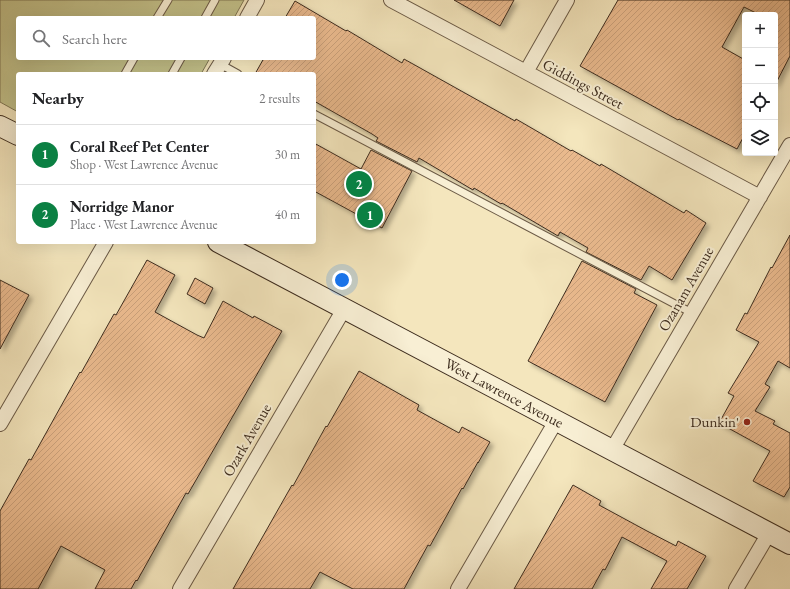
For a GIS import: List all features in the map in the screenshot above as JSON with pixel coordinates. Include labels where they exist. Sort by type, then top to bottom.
[{"type":"main road","points":[[0,126],[16,134]]},
{"type":"main road","name":"West Lawrence Avenue","points":[[222,244],[790,544]]},
{"type":"street","points":[[248,16],[257,0]]},
{"type":"street","name":"Giddings Street","points":[[391,0],[760,197]]},
{"type":"street","points":[[526,72],[567,0]]},
{"type":"street","name":"Ozanam Avenue","points":[[612,450],[790,145]]},
{"type":"street","points":[[0,424],[105,244]]},
{"type":"street","name":"Ozark Avenue","points":[[180,589],[344,309]]},
{"type":"street","points":[[458,589],[556,421]]},
{"type":"street","points":[[736,589],[769,533]]},
{"type":"lane","points":[[158,16],[168,0]]},
{"type":"lane","points":[[206,16],[216,0]]},
{"type":"lane","points":[[126,72],[133,60]]},
{"type":"lane","points":[[173,72],[180,60]]},
{"type":"lane","points":[[219,66],[233,72]]},
{"type":"lane","points":[[316,115],[692,313]]},
{"type":"shaded area","points":[[0,0],[244,0],[235,16],[16,16],[16,60],[209,60],[202,72],[16,72],[16,111],[0,102]]},
{"type":"building","points":[[454,0],[514,0],[500,26]]},
{"type":"building","points":[[618,0],[790,0],[790,56],[778,79],[778,12],[754,12],[744,7],[722,47],[742,58],[742,140],[737,149],[679,119],[678,120],[580,66]]},
{"type":"building","points":[[295,1],[402,63],[404,59],[515,121],[516,119],[571,151],[572,150],[600,166],[601,164],[684,213],[686,210],[706,223],[672,280],[649,266],[641,280],[586,252],[588,248],[560,232],[558,236],[502,203],[501,204],[474,188],[473,190],[419,158],[417,162],[376,141],[378,138],[372,134],[316,102],[316,72],[256,72],[263,60],[316,60],[316,16],[286,16]]},
{"type":"building","points":[[316,144],[361,169],[371,150],[412,171],[382,228],[316,192]]},
{"type":"building","points":[[790,235],[790,368],[778,361],[765,384],[770,387],[755,411],[775,421],[773,424],[790,433],[790,487],[784,497],[753,481],[770,451],[719,423],[734,396],[728,393],[759,342],[736,330],[745,313],[747,314],[771,267],[772,268]]},
{"type":"building","points":[[147,260],[175,275],[155,312],[197,335],[204,338],[223,301],[253,318],[254,316],[282,331],[188,494],[186,493],[137,581],[136,580],[131,589],[95,589],[105,570],[61,546],[38,589],[0,589],[0,511],[29,459],[31,460],[80,372],[81,373],[114,314],[116,315]]},
{"type":"building","points":[[582,261],[636,289],[634,293],[657,305],[605,402],[528,361]]},
{"type":"building","points":[[195,278],[213,288],[205,304],[187,294]]},
{"type":"building","points":[[0,280],[29,295],[0,349]]},
{"type":"building","points":[[359,371],[419,405],[417,410],[459,433],[462,427],[490,442],[463,489],[462,488],[430,546],[428,545],[404,589],[353,589],[320,572],[310,589],[233,589],[326,426],[327,427]]},
{"type":"building","points":[[573,485],[601,501],[599,505],[647,531],[676,546],[678,541],[706,556],[687,589],[651,589],[667,561],[622,537],[605,570],[603,569],[592,589],[514,589]]},
{"type":"place","name":"Norridge Manor","points":[[359,184]]},
{"type":"place","name":"Coral Reef Pet Center","points":[[370,215]]},
{"type":"place","name":"Dunkin'","points":[[747,422]]}]
